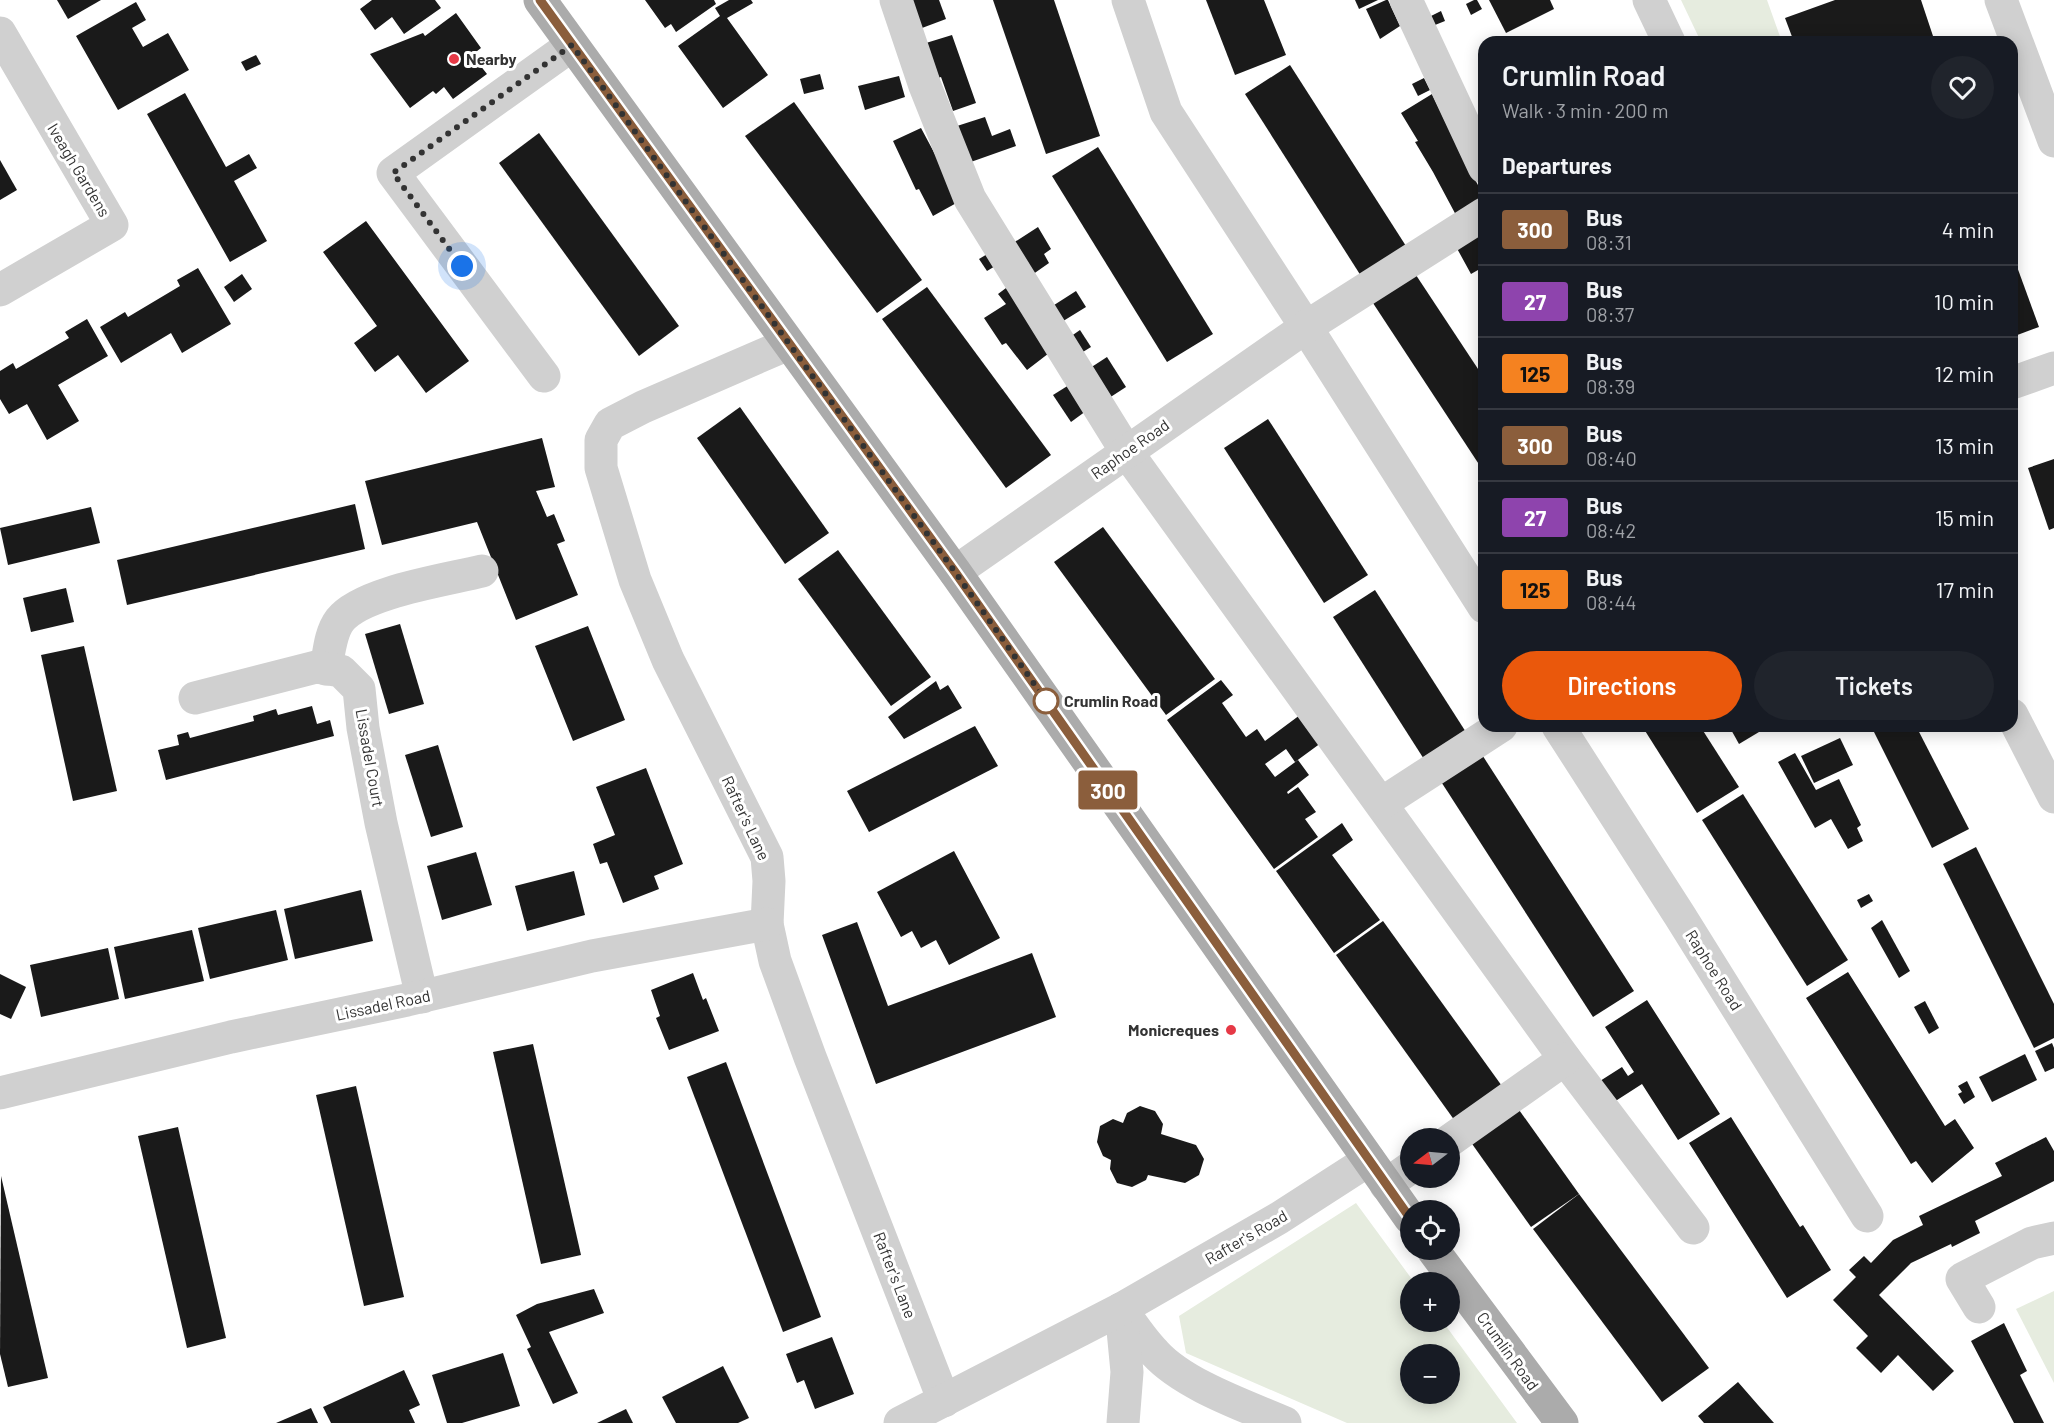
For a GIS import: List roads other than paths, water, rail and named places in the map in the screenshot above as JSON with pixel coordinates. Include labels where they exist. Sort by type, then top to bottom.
[{"type":"main road","points":[[540,0],[1388,1171],[1402,1200]]},
{"type":"main road","name":"Crumlin Road","points":[[1440,1260],[1562,1423]]},
{"type":"street","points":[[896,0],[925,86],[970,199],[1126,451],[1565,1059],[1693,1228]]},
{"type":"street","points":[[1128,0],[1166,112],[1478,599]]},
{"type":"street","points":[[1406,0],[1478,154]]},
{"type":"street","points":[[1649,0],[1666,36]]},
{"type":"street","points":[[2001,0],[2015,36]]},
{"type":"street","name":"Iveagh Gardens","points":[[0,33],[59,138],[112,225],[0,290]]},
{"type":"street","points":[[544,376],[393,173],[572,45]]},
{"type":"street","points":[[2018,45],[2054,141]]},
{"type":"street","name":"Raphoe Road","points":[[955,572],[1306,327],[1478,218]]},
{"type":"street","name":"Rafter's Lane","points":[[788,344],[643,407],[610,424],[601,440],[601,468],[635,580],[668,660],[768,857],[767,924],[775,961],[810,1057],[945,1401]]},
{"type":"street","points":[[2018,381],[2054,368]]},
{"type":"street","points":[[195,698],[315,667],[326,669],[331,639],[338,622],[351,608],[373,598],[482,571]]},
{"type":"street","name":"Lissadel Court","points":[[326,669],[341,671],[359,689],[363,728],[381,823],[422,997]]},
{"type":"street","points":[[2018,727],[2054,797]]},
{"type":"street","points":[[1382,803],[1491,732]]},
{"type":"street","name":"Raphoe Road","points":[[1562,732],[1680,916],[1867,1216]]},
{"type":"street","name":"Lissadel Road","points":[[0,1093],[231,1037],[422,997],[592,956],[767,924]]},
{"type":"street","points":[[1460,1133],[1565,1059]]},
{"type":"street","name":"Rafter's Road","points":[[900,1423],[1121,1309],[1278,1218],[1388,1171]]},
{"type":"street","points":[[1979,1307],[1962,1279],[2032,1243],[2054,1238]]},
{"type":"street","points":[[1121,1309],[1127,1372],[1123,1423]]},
{"type":"street","points":[[1121,1309],[1156,1354],[1176,1372],[1205,1388],[1285,1423]]},
{"type":"place","name":"Nearby","points":[[454,59]]},
{"type":"place","name":"Crumlin Road","points":[[1046,701]]},
{"type":"place","name":"Monicreques","points":[[1231,1030]]}]
